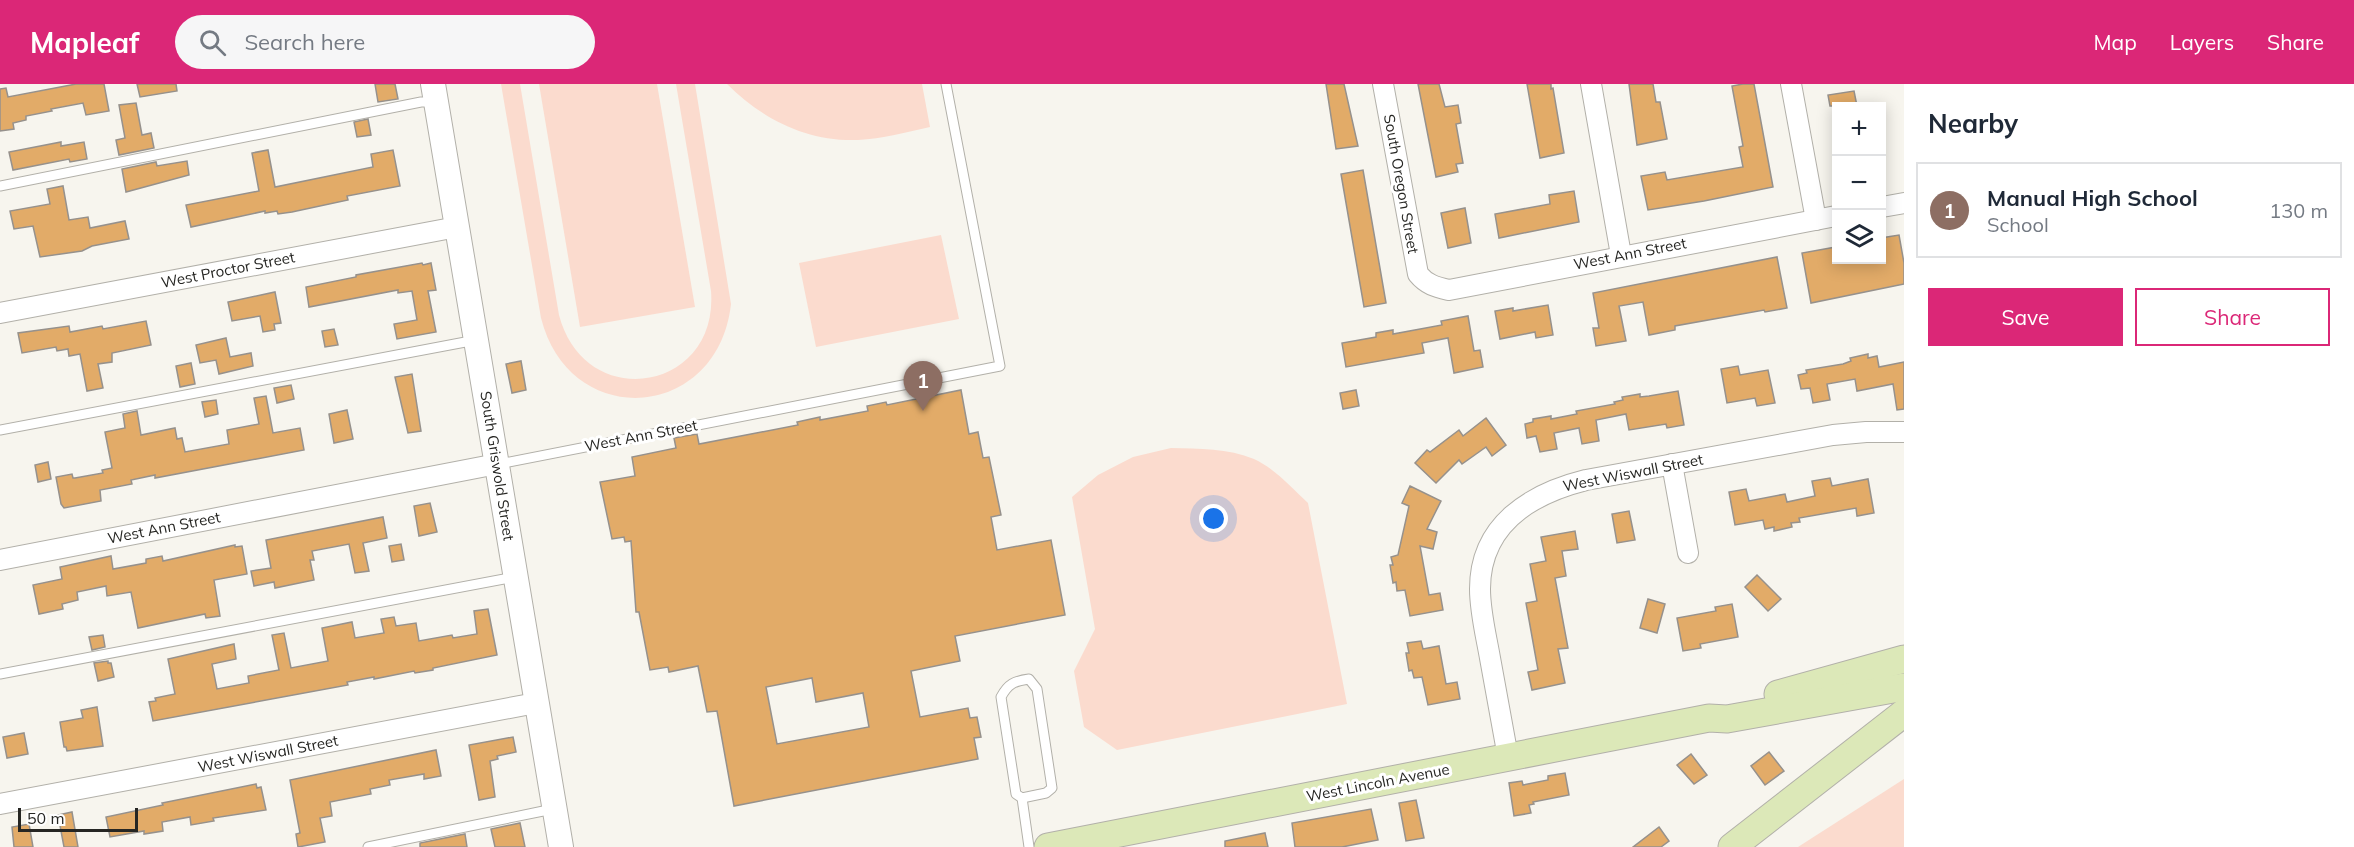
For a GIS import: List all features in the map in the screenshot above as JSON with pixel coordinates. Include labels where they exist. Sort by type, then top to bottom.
[{"type":"main road","name":"West Lincoln Avenue","points":[[1709,718],[1751,702],[1904,659]]},
{"type":"main road","name":"West Lincoln Avenue","points":[[1048,847],[1709,718],[1727,719],[1900,707]]},
{"type":"main road","points":[[1732,847],[1801,794],[1857,756],[1900,707]]},
{"type":"street","name":"South Oregon Street","points":[[1383,84],[1414,262],[1424,282]]},
{"type":"street","points":[[1592,84],[1622,255]]},
{"type":"street","points":[[1791,84],[1816,220]]},
{"type":"street","name":"South Griswold Street","points":[[435,93],[561,847]]},
{"type":"street","points":[[1886,206],[1904,203]]},
{"type":"street","name":"West Ann Street","points":[[1424,282],[1449,290],[1622,255],[1832,217]]},
{"type":"street","name":"West Proctor Street","points":[[0,313],[457,227]]},
{"type":"street","name":"West Wiswall Street","points":[[1508,757],[1485,631],[1480,590],[1488,551],[1494,538],[1513,514],[1553,489],[1586,480],[1844,434],[1904,432]]},
{"type":"street","name":"West Ann Street","points":[[0,560],[497,464]]},
{"type":"street","points":[[1672,464],[1688,553]]},
{"type":"street","name":"West Wiswall Street","points":[[0,804],[536,704]]},
{"type":"lane","name":"West Ann Street","points":[[497,464],[1000,366],[946,84]]},
{"type":"lane","points":[[0,186],[421,102],[435,93]]},
{"type":"lane","points":[[0,430],[476,340]]},
{"type":"lane","points":[[0,674],[515,577]]},
{"type":"lane","points":[[1022,798],[1046,793],[1052,788],[1037,689],[1029,679],[1015,681],[1007,686],[1001,697],[1016,794],[1022,798],[1029,847]]},
{"type":"lane","points":[[368,847],[554,809]]},
{"type":"shaded area","points":[[501,84],[520,84],[559,315],[573,347],[595,367],[621,378],[648,378],[673,369],[694,351],[708,325],[711,291],[676,84],[695,84],[731,304],[720,343],[700,372],[673,390],[642,398],[610,395],[581,380],[557,355],[541,318]]},
{"type":"shaded area","points":[[539,84],[657,84],[695,307],[580,327]]},
{"type":"shaded area","points":[[727,84],[922,84],[930,127],[858,140],[821,137],[786,126],[770,118]]},
{"type":"shaded area","points":[[941,235],[959,319],[816,347],[799,263]]},
{"type":"shaded area","points":[[1171,448],[1224,451],[1254,459],[1276,473],[1308,503],[1347,704],[1117,750],[1084,727],[1074,671],[1095,629],[1072,497],[1098,475],[1133,457]]},
{"type":"shaded area","points":[[1904,779],[1904,847],[1798,847]]},
{"type":"building","points":[[76,84],[104,84],[109,111],[86,115],[83,103],[26,116],[26,120],[13,123],[14,129],[0,131],[0,89],[6,88],[8,97]]},
{"type":"building","points":[[137,84],[176,84],[177,91],[140,97]]},
{"type":"building","points":[[375,84],[395,84],[398,99],[378,102]]},
{"type":"building","points":[[1326,84],[1344,84],[1358,146],[1336,149]]},
{"type":"building","points":[[1418,84],[1439,84],[1445,107],[1458,105],[1461,123],[1456,124],[1463,163],[1456,164],[1458,172],[1436,177]]},
{"type":"building","points":[[1527,84],[1551,84],[1564,153],[1540,158]]},
{"type":"building","points":[[1629,84],[1653,84],[1656,102],[1660,102],[1667,139],[1637,145]]},
{"type":"building","points":[[1754,84],[1773,187],[1648,210],[1641,176],[1665,172],[1667,180],[1743,167],[1739,147],[1743,146],[1732,86]]},
{"type":"building","points":[[1854,91],[1856,102],[1832,102],[1830,106],[1828,95]]},
{"type":"building","points":[[136,103],[142,135],[151,133],[154,148],[119,155],[116,140],[125,138],[119,105]]},
{"type":"building","points":[[368,119],[371,135],[357,137],[354,122]]},
{"type":"building","points":[[61,142],[61,146],[84,142],[87,159],[70,162],[69,159],[13,170],[9,152]]},
{"type":"building","points":[[268,150],[275,187],[373,167],[371,154],[393,150],[400,186],[347,196],[348,200],[292,212],[278,214],[277,211],[265,213],[265,211],[191,227],[186,205],[259,191],[252,153]]},
{"type":"building","points":[[187,161],[189,175],[126,192],[122,169],[156,162],[157,166]]},
{"type":"building","points":[[1363,170],[1386,303],[1364,307],[1341,174]]},
{"type":"building","points":[[63,186],[69,220],[88,217],[90,228],[125,221],[129,239],[92,246],[82,251],[40,257],[33,226],[14,229],[10,211],[50,204],[47,189]]},
{"type":"building","points":[[1574,191],[1579,222],[1499,238],[1495,214],[1550,204],[1549,195]]},
{"type":"building","points":[[1465,208],[1471,243],[1448,248],[1441,213]]},
{"type":"building","points":[[1899,235],[1904,263],[1904,284],[1811,303],[1802,253],[1832,248],[1832,264],[1886,264],[1886,237]]},
{"type":"building","points":[[1777,257],[1787,308],[1675,326],[1675,330],[1649,335],[1643,302],[1619,306],[1626,341],[1596,346],[1593,328],[1599,328],[1593,293]]},
{"type":"building","points":[[422,263],[423,265],[431,263],[436,290],[428,291],[436,332],[397,339],[394,324],[417,320],[412,291],[398,293],[398,290],[309,307],[306,287]]},
{"type":"building","points":[[275,292],[281,323],[274,324],[275,330],[263,332],[260,316],[232,321],[228,302]]},
{"type":"building","points":[[1548,305],[1553,335],[1536,338],[1535,332],[1500,339],[1495,311],[1513,308],[1513,311]]},
{"type":"building","points":[[1468,316],[1474,351],[1480,350],[1483,367],[1454,373],[1448,338],[1422,343],[1424,353],[1346,367],[1342,343],[1376,337],[1376,333],[1393,330],[1393,334],[1442,325],[1441,321]]},
{"type":"building","points":[[146,321],[151,345],[112,353],[112,362],[98,364],[103,388],[87,391],[80,354],[69,356],[68,349],[57,351],[56,347],[22,353],[18,333],[69,326],[70,332],[102,326],[103,329]]},
{"type":"building","points":[[334,329],[338,345],[325,347],[322,331]]},
{"type":"building","points":[[226,338],[230,357],[251,353],[253,366],[219,374],[216,360],[200,363],[196,345]]},
{"type":"building","points":[[1868,354],[1868,358],[1877,356],[1879,367],[1904,362],[1904,409],[1897,410],[1893,384],[1857,391],[1855,379],[1827,384],[1830,400],[1813,403],[1810,388],[1801,389],[1798,375],[1807,373],[1806,370],[1843,364],[1851,361],[1850,358]]},
{"type":"building","points":[[521,361],[526,390],[512,393],[506,364]]},
{"type":"building","points":[[191,363],[195,384],[180,387],[176,366]]},
{"type":"building","points":[[1738,366],[1740,375],[1768,370],[1775,403],[1757,406],[1755,398],[1727,403],[1721,369]]},
{"type":"building","points":[[412,374],[421,431],[408,433],[395,377]]},
{"type":"building","points":[[291,385],[294,399],[277,403],[274,388]]},
{"type":"building","points":[[961,390],[969,434],[978,432],[983,458],[989,457],[1001,515],[991,517],[997,550],[1051,540],[1065,615],[955,636],[960,661],[911,671],[920,717],[968,708],[970,718],[977,717],[981,737],[974,738],[978,759],[734,806],[717,711],[707,712],[698,666],[669,672],[668,667],[650,670],[639,612],[636,612],[631,541],[625,542],[624,537],[612,539],[600,482],[635,476],[632,457],[676,448],[674,438],[697,434],[699,444],[798,425],[797,422],[820,417],[820,420],[868,411],[867,406],[886,402],[887,405]],"holes":[[[812,678],[816,702],[863,693],[869,727],[777,744],[766,687]]]},
{"type":"building","points":[[1356,390],[1359,406],[1343,409],[1340,393]]},
{"type":"building","points":[[1678,391],[1684,425],[1667,428],[1666,424],[1629,430],[1626,414],[1596,420],[1599,441],[1582,444],[1579,428],[1554,433],[1557,449],[1540,452],[1536,436],[1527,438],[1525,424],[1533,422],[1533,419],[1551,416],[1551,419],[1577,414],[1576,411],[1615,404],[1614,402],[1623,400],[1622,397],[1640,394],[1640,397]]},
{"type":"building","points":[[266,396],[273,433],[300,428],[304,450],[155,478],[155,475],[131,480],[132,484],[100,490],[101,501],[64,508],[61,504],[56,477],[72,474],[75,478],[103,473],[102,470],[112,468],[105,432],[125,428],[123,414],[137,411],[141,435],[175,428],[177,439],[182,438],[185,452],[229,444],[227,430],[259,424],[254,398]]},
{"type":"building","points":[[216,400],[218,414],[205,417],[202,402]]},
{"type":"building","points":[[347,410],[353,439],[334,443],[329,414]]},
{"type":"building","points":[[1486,418],[1506,445],[1492,456],[1486,447],[1462,464],[1459,460],[1436,483],[1415,463],[1427,450],[1430,452],[1459,430],[1463,436]]},
{"type":"building","points":[[48,462],[51,479],[38,482],[35,465]]},
{"type":"building","points":[[1830,478],[1832,486],[1868,479],[1874,513],[1857,516],[1856,508],[1799,518],[1800,522],[1791,523],[1792,527],[1774,531],[1774,527],[1765,529],[1763,520],[1735,525],[1729,492],[1746,489],[1749,501],[1785,494],[1787,502],[1815,496],[1812,481]]},
{"type":"building","points":[[1410,486],[1441,501],[1427,529],[1437,532],[1433,549],[1420,546],[1429,595],[1440,593],[1443,610],[1410,616],[1405,590],[1397,591],[1390,565],[1393,565],[1391,557],[1398,555],[1409,506],[1402,503]]},
{"type":"building","points":[[430,503],[437,532],[419,536],[414,506]]},
{"type":"building","points":[[1629,511],[1635,540],[1617,543],[1612,514]]},
{"type":"building","points":[[383,517],[387,538],[363,543],[369,571],[355,573],[349,544],[312,551],[314,560],[310,560],[314,580],[275,588],[274,582],[254,586],[251,571],[271,568],[266,540]]},
{"type":"building","points":[[1575,531],[1578,549],[1562,551],[1566,576],[1555,578],[1568,648],[1558,649],[1565,683],[1532,690],[1528,672],[1538,670],[1526,603],[1537,601],[1530,564],[1546,561],[1541,537]]},
{"type":"building","points":[[401,544],[404,560],[392,562],[389,546]]},
{"type":"building","points":[[235,545],[235,547],[242,546],[247,574],[214,580],[220,616],[206,618],[205,614],[138,628],[131,592],[107,596],[106,586],[77,592],[78,600],[62,604],[63,609],[39,614],[33,585],[62,579],[60,567],[111,556],[113,569],[146,563],[146,559],[162,556],[163,561]]},
{"type":"building","points":[[1757,575],[1781,599],[1768,611],[1745,587]]},
{"type":"building","points":[[1648,599],[1665,604],[1657,633],[1640,628]]},
{"type":"building","points":[[1732,604],[1738,637],[1700,644],[1701,648],[1683,651],[1677,618],[1716,611],[1715,607]]},
{"type":"building","points":[[488,609],[497,655],[433,668],[433,670],[415,673],[414,671],[374,679],[374,677],[347,682],[348,685],[153,721],[149,702],[156,701],[155,698],[175,694],[168,659],[234,644],[236,659],[212,664],[217,689],[249,683],[248,676],[279,670],[272,635],[284,633],[291,668],[328,661],[322,628],[352,622],[355,638],[384,633],[381,619],[394,617],[396,626],[416,623],[419,641],[452,635],[453,638],[477,634],[474,611]]},
{"type":"building","points":[[103,635],[105,647],[92,650],[89,637]]},
{"type":"building","points":[[1421,641],[1423,649],[1439,646],[1446,684],[1457,682],[1460,699],[1428,705],[1422,677],[1414,678],[1412,670],[1409,671],[1406,653],[1409,653],[1407,643]]},
{"type":"building","points":[[108,661],[111,663],[114,677],[98,681],[94,663]]},
{"type":"building","points":[[97,707],[103,746],[67,751],[64,747],[60,722],[83,718],[81,710]]},
{"type":"building","points":[[24,733],[28,754],[7,758],[3,737]]},
{"type":"building","points":[[513,737],[516,752],[497,756],[498,759],[490,761],[495,797],[479,800],[469,745]]},
{"type":"building","points":[[436,750],[441,776],[424,779],[424,774],[389,780],[390,785],[370,789],[371,794],[330,802],[332,816],[320,818],[325,842],[298,847],[296,834],[300,833],[290,780]]},
{"type":"building","points":[[1769,752],[1784,771],[1765,785],[1751,766]]},
{"type":"building","points":[[1691,754],[1707,775],[1694,784],[1677,765]]},
{"type":"building","points":[[1565,773],[1569,795],[1533,802],[1534,804],[1529,805],[1531,813],[1514,816],[1509,783],[1522,781],[1523,785],[1548,780],[1548,776]]},
{"type":"building","points":[[256,784],[257,788],[261,787],[266,810],[213,818],[214,821],[191,825],[190,817],[162,822],[163,831],[144,834],[144,831],[110,837],[106,817]]},
{"type":"building","points":[[1416,800],[1424,838],[1406,841],[1399,803]]},
{"type":"building","points":[[1371,809],[1378,840],[1342,847],[1295,847],[1292,823]]},
{"type":"building","points":[[72,812],[78,847],[64,847],[58,815]]},
{"type":"building","points":[[520,823],[525,847],[495,847],[491,829]]},
{"type":"building","points":[[29,824],[33,847],[14,847],[12,827]]},
{"type":"building","points":[[1659,827],[1669,841],[1661,847],[1633,847]]},
{"type":"building","points":[[1265,833],[1268,847],[1225,847],[1225,841]]},
{"type":"building","points":[[465,834],[467,847],[420,847],[420,843]]},
{"type":"place","name":"Manual High School","points":[[923,411]]}]
